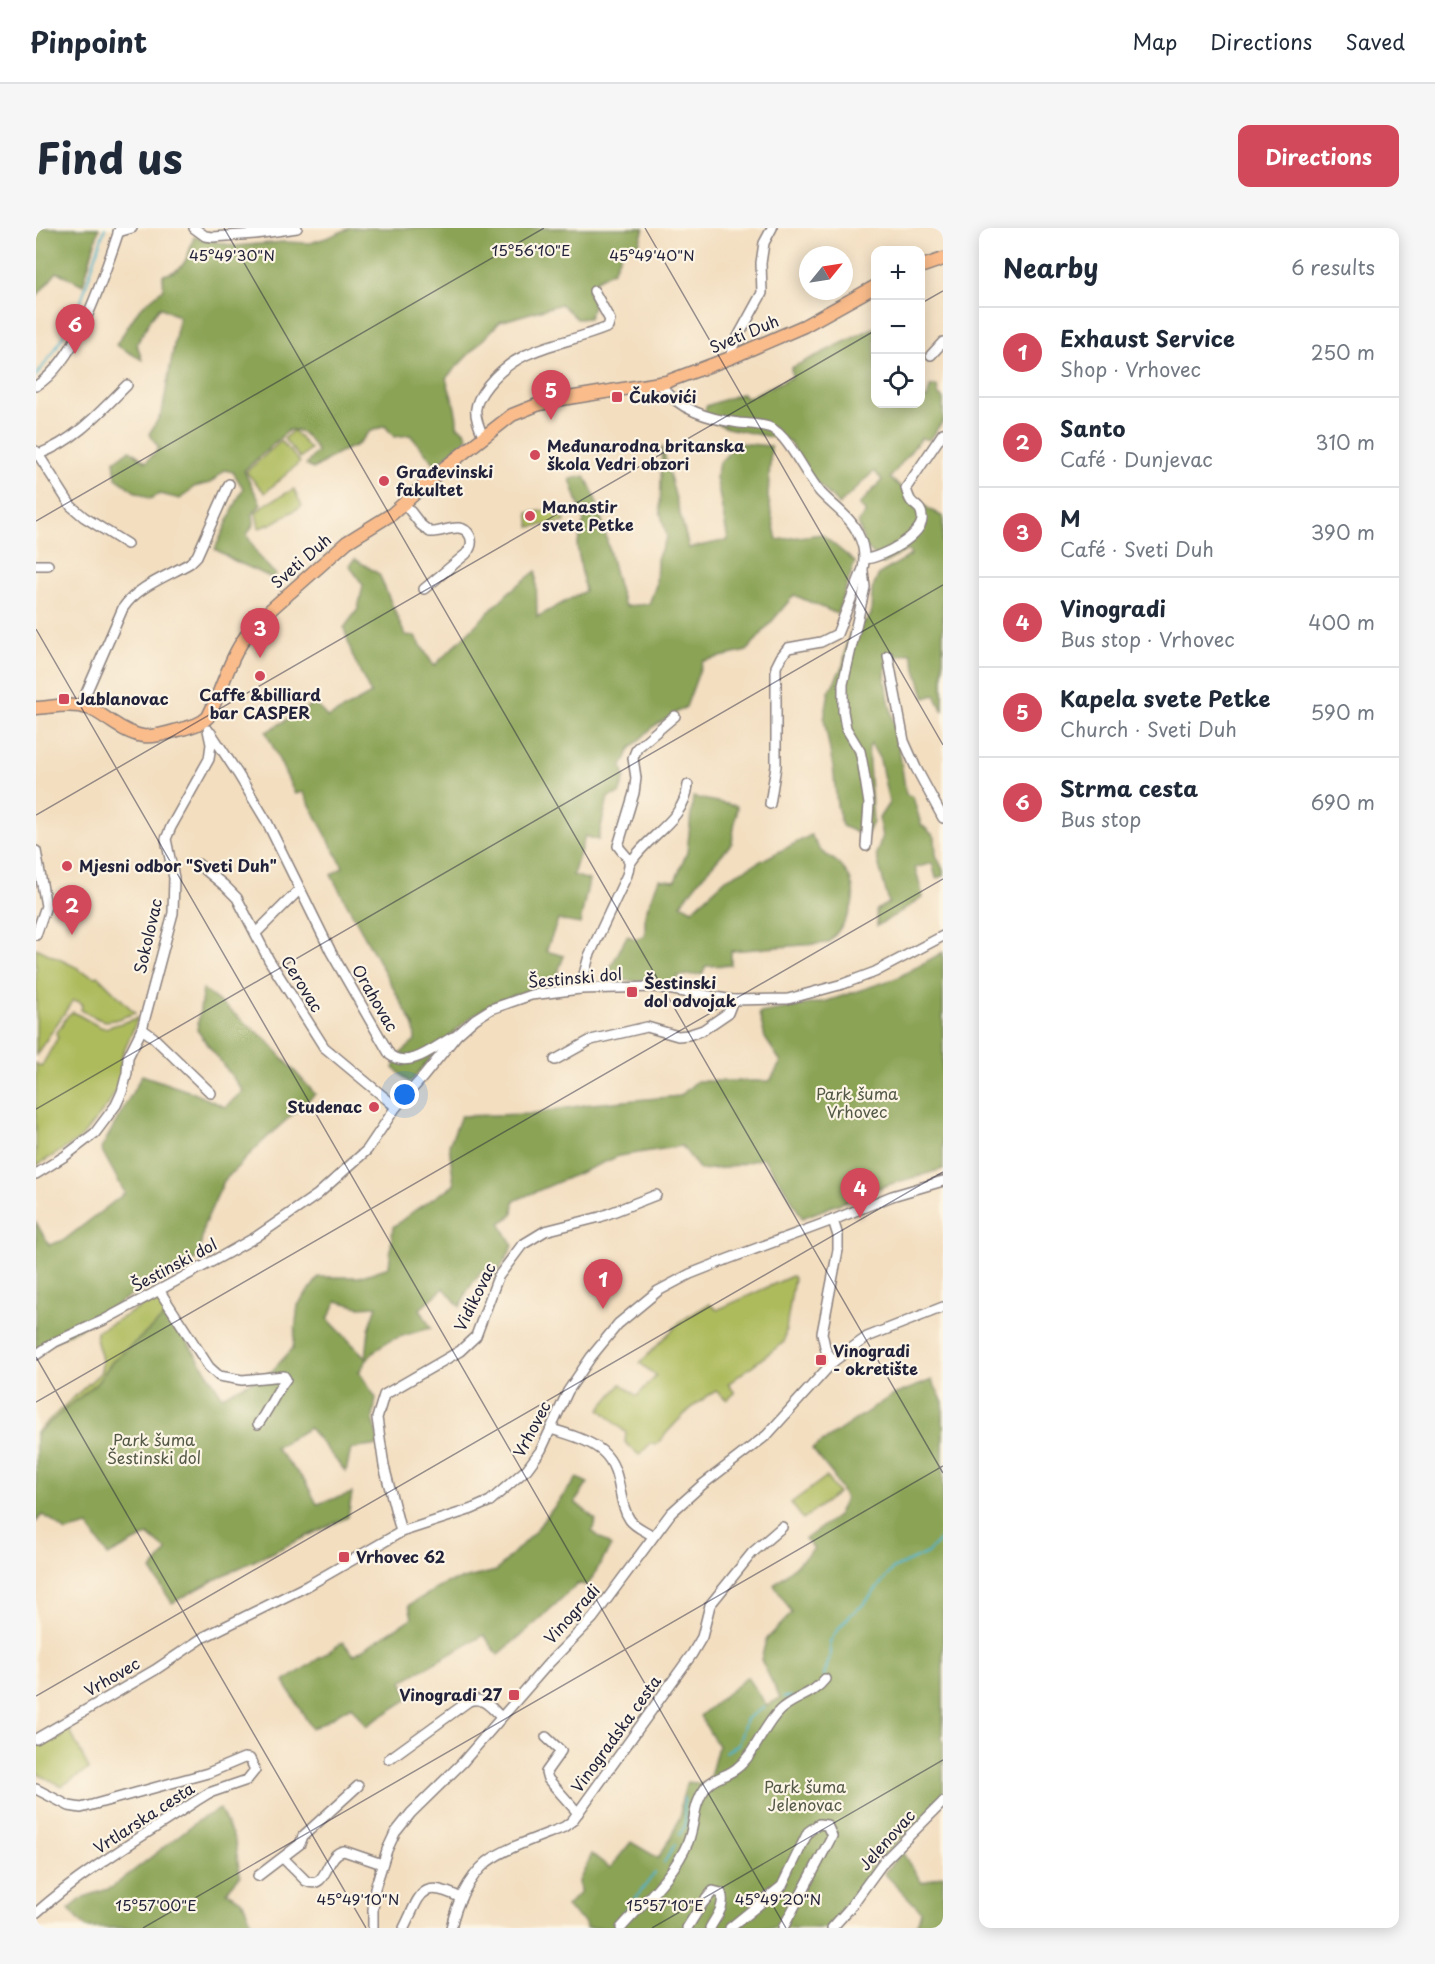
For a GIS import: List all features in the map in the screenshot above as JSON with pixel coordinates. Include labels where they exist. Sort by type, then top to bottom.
[{"type":"main road","points":[[925,266],[943,259]]},
{"type":"main road","name":"Sveti Duh","points":[[205,726],[237,648],[254,626],[347,542],[387,517],[483,436],[512,415],[556,400],[660,384],[730,358],[804,326],[871,289]]},
{"type":"main road","points":[[36,708],[80,707],[100,714],[130,733],[144,737],[205,726]]},
{"type":"street","points":[[36,386],[60,364],[74,341],[88,312],[119,230],[132,228]]},
{"type":"street","points":[[194,228],[205,236],[213,237],[297,228]]},
{"type":"street","points":[[730,358],[733,346],[762,293],[761,263],[764,243],[772,228]]},
{"type":"street","points":[[483,436],[475,413],[477,399],[496,374],[525,353],[608,327],[610,320],[594,291]]},
{"type":"street","points":[[931,355],[943,342]]},
{"type":"street","points":[[660,384],[673,398],[702,416],[720,421],[770,427],[781,435],[820,492],[854,526],[861,540],[865,559],[863,570],[837,634],[821,642],[788,648],[776,667],[776,766],[770,804]]},
{"type":"street","points":[[127,385],[85,428],[61,444],[38,453],[71,506],[84,518],[127,544]]},
{"type":"street","points":[[865,559],[881,556],[909,538],[921,525],[923,521],[921,510],[911,500],[906,488],[943,433]]},
{"type":"street","points":[[80,707],[129,599],[190,563],[197,556],[229,484]]},
{"type":"street","points":[[405,503],[427,531],[434,533],[461,528],[468,532],[471,541],[466,554],[424,589]]},
{"type":"street","points":[[36,565],[48,565]]},
{"type":"street","points":[[863,570],[865,587],[845,674],[843,711],[846,728],[860,751],[863,766],[869,804],[866,846]]},
{"type":"street","points":[[888,656],[904,741],[943,818]]},
{"type":"street","points":[[631,862],[618,846],[634,794],[636,778],[633,758],[637,748],[675,716]]},
{"type":"street","name":"Orahovac","points":[[205,726],[267,822],[331,952],[390,1055],[396,1059],[416,1058],[457,1035]]},
{"type":"street","name":"Sokolovac","points":[[36,1174],[95,1133],[122,1092],[128,1057],[142,1029],[173,913],[174,878],[166,839],[209,759],[211,744],[205,726]]},
{"type":"street","points":[[580,989],[590,956],[631,862],[681,810],[687,796],[688,785]]},
{"type":"street","points":[[36,851],[46,906],[36,935]]},
{"type":"street","name":"Cerovac","points":[[198,864],[237,898],[269,960],[324,1047],[396,1107]]},
{"type":"street","points":[[256,933],[299,890]]},
{"type":"street","name":"Šestinski dol","points":[[36,1355],[55,1342],[104,1320],[256,1237],[317,1195],[368,1149],[396,1107],[457,1035],[482,1014],[519,998],[544,992],[580,989],[655,987],[733,1000],[780,1000],[816,993],[875,972],[943,936]]},
{"type":"street","points":[[555,1060],[591,1040],[647,1027],[678,1036],[703,1030],[728,1013],[733,1000]]},
{"type":"street","points":[[142,1029],[211,1094]]},
{"type":"street","name":"Vrhovec","points":[[36,1739],[156,1670],[204,1637],[307,1586],[401,1532],[490,1501],[527,1469],[542,1450],[568,1391],[591,1357],[618,1324],[651,1297],[690,1274],[892,1196],[943,1181]]},
{"type":"street","name":"Vidikovac","points":[[401,1532],[384,1466],[377,1418],[384,1395],[468,1345],[480,1329],[498,1277],[522,1245],[545,1231],[600,1217],[656,1195]]},
{"type":"street","points":[[833,1220],[838,1236],[838,1254],[822,1334],[826,1351],[834,1360]]},
{"type":"street","points":[[159,1290],[209,1367],[219,1376],[242,1380],[284,1376],[286,1379],[277,1391],[273,1404],[258,1424]]},
{"type":"street","name":"Vinogradi","points":[[373,1928],[375,1888],[382,1864],[396,1833],[411,1813],[462,1763],[548,1664],[593,1618],[670,1513],[767,1435],[834,1360],[867,1337],[943,1306]]},
{"type":"street","points":[[551,1429],[573,1436],[602,1451],[618,1477],[629,1519],[653,1536]]},
{"type":"street","name":"Vinogradska cesta","points":[[451,1928],[461,1898],[474,1875],[488,1861],[564,1827],[572,1821],[692,1654],[702,1637],[710,1605],[752,1553],[782,1527]]},
{"type":"street","points":[[621,1928],[657,1888],[687,1844],[697,1801],[708,1784],[737,1769],[773,1717],[786,1705],[814,1691],[825,1679]]},
{"type":"street","points":[[389,1758],[469,1701],[485,1702],[501,1718]]},
{"type":"street","points":[[546,1737],[561,1751],[546,1772],[548,1779],[578,1813]]},
{"type":"street","name":"Vrtlarska cesta","points":[[36,1789],[69,1806],[81,1808],[208,1773],[244,1758],[250,1759],[255,1770],[247,1780],[209,1793],[196,1801],[101,1864],[54,1897],[36,1913]]},
{"type":"street","points":[[258,1876],[300,1844],[303,1836],[358,1786]]},
{"type":"street","name":"Jelenovac","points":[[832,1928],[884,1861],[943,1802]]},
{"type":"street","points":[[730,1928],[782,1886],[808,1832],[819,1824],[827,1825],[832,1836],[783,1928]]},
{"type":"street","points":[[284,1858],[311,1884],[323,1878],[332,1858],[340,1851],[382,1864]]},
{"type":"street","points":[[404,1928],[420,1895],[425,1890],[438,1888],[461,1898]]},
{"type":"street","points":[[687,1928],[713,1891],[721,1893],[724,1900],[710,1928]]},
{"type":"green space","points":[[36,228],[99,228],[83,285],[57,272],[36,297]]},
{"type":"green space","points":[[350,228],[644,228],[639,245],[633,244],[624,248],[613,271],[596,280],[588,291],[594,303],[589,318],[577,319],[561,304],[500,322],[446,378],[455,408],[457,426],[465,431],[468,438],[436,465],[410,435],[394,437],[385,426],[369,432],[357,445],[338,453],[313,469],[306,465],[317,451],[315,447],[302,433],[289,430],[244,471],[261,504],[253,514],[254,523],[247,535],[260,558],[276,575],[272,578],[215,549],[243,488],[233,472],[225,470],[210,483],[194,487],[180,499],[160,494],[150,499],[116,478],[114,461],[130,450],[146,462],[159,448],[149,434],[162,413],[179,317],[160,307],[137,344],[142,360],[116,345],[139,309],[163,289],[163,275],[177,270],[185,262],[194,237],[235,246],[284,242],[310,243]]},
{"type":"green space","points":[[871,329],[871,408],[925,408],[925,398],[927,399],[930,387],[937,386],[938,394],[943,399],[943,421],[929,440],[921,438],[890,478],[929,509],[943,517],[943,712],[935,695],[925,698],[911,653],[886,659],[885,682],[906,794],[913,797],[921,824],[935,837],[936,855],[943,870],[943,876],[936,878],[932,863],[915,868],[923,896],[877,926],[876,910],[889,903],[876,854],[882,838],[879,818],[889,803],[880,760],[871,744],[868,750],[873,822],[866,837],[842,826],[824,719],[829,692],[843,665],[847,642],[857,616],[864,623],[871,615],[872,590],[879,574],[911,555],[908,550],[883,564],[865,546],[858,522],[866,512],[859,505],[882,480],[874,471],[839,505],[808,473],[789,441],[727,428],[704,418],[706,406],[743,393],[746,398],[792,377],[791,368]]},
{"type":"green space","points":[[293,430],[310,449],[300,458],[284,439]]},
{"type":"green space","points":[[281,441],[300,462],[265,493],[246,472]]},
{"type":"green space","points":[[738,443],[771,446],[768,497],[777,540],[821,534],[855,562],[837,614],[794,595],[747,651],[703,661],[686,707],[654,726],[630,749],[622,767],[625,778],[619,794],[608,797],[598,840],[585,836],[573,875],[589,880],[580,924],[558,920],[546,951],[564,956],[552,988],[528,991],[506,998],[470,1018],[439,1048],[410,1083],[394,1068],[400,1054],[415,1041],[414,1026],[331,875],[343,867],[303,792],[295,794],[266,732],[315,703],[328,718],[371,694],[353,657],[344,628],[358,609],[363,585],[349,565],[355,559],[379,574],[405,635],[415,636],[434,666],[509,592],[536,571],[537,617],[585,591],[577,546],[584,521],[570,479],[585,476],[603,523],[625,606],[649,604],[656,585],[657,559],[667,537],[660,511],[662,446],[689,548],[728,540],[716,477],[719,463]]},
{"type":"green space","points":[[294,489],[302,506],[273,523],[259,528],[256,513],[264,505]]},
{"type":"green space","points":[[563,508],[565,522],[530,527],[528,513]]},
{"type":"green space","points":[[693,797],[737,806],[732,843],[681,904],[692,910],[726,879],[811,835],[821,851],[837,862],[846,872],[853,893],[849,914],[828,943],[731,951],[731,965],[706,966],[702,974],[678,976],[677,982],[604,980],[627,936],[636,939],[645,935],[645,914],[659,879],[675,881],[687,852]]},
{"type":"green space","points":[[36,948],[80,971],[98,976],[135,1013],[112,1020],[102,1020],[81,1010],[80,1002],[73,1000],[36,1055]]},
{"type":"green space","points":[[943,952],[943,1169],[884,1186],[802,1218],[787,1191],[763,1158],[725,1168],[700,1170],[682,1146],[619,1156],[514,1201],[513,1215],[500,1223],[513,1246],[494,1280],[482,1270],[467,1291],[460,1307],[444,1288],[420,1309],[431,1328],[389,1341],[366,1361],[359,1372],[376,1398],[373,1418],[379,1445],[351,1449],[346,1472],[309,1428],[275,1448],[305,1481],[317,1504],[352,1493],[348,1517],[224,1575],[172,1603],[151,1570],[167,1551],[148,1535],[108,1556],[88,1526],[66,1532],[42,1515],[36,1522],[36,1434],[97,1383],[112,1362],[169,1313],[222,1396],[272,1371],[293,1348],[298,1305],[319,1277],[359,1277],[389,1267],[393,1227],[454,1185],[449,1145],[461,1116],[529,1114],[591,1104],[680,1096],[697,1081],[770,1081],[781,1062],[765,1038],[759,1013],[827,1001],[897,978]],"holes":[[[337,1301],[359,1307],[377,1306],[369,1329],[366,1358],[328,1319]]]},
{"type":"green space","points":[[203,989],[266,1039],[315,1094],[260,1144],[224,1181],[204,1225],[199,1257],[140,1289],[88,1324],[36,1350],[36,1222],[49,1245],[64,1240],[125,1193],[101,1149],[142,1075],[194,1093],[225,1107],[243,1091],[197,1030]]},
{"type":"green space","points":[[73,1012],[105,1028],[138,1018],[122,1056],[117,1088],[108,1105],[79,1140],[36,1166],[36,1063],[41,1067],[58,1037],[56,1034],[68,1015]]},
{"type":"green space","points":[[792,1276],[794,1278],[784,1342],[728,1384],[735,1393],[727,1400],[716,1391],[707,1396],[683,1415],[656,1445],[651,1443],[639,1455],[625,1442],[626,1433],[600,1409],[621,1384],[637,1396],[656,1376],[640,1363],[681,1321],[709,1304],[717,1310]]},
{"type":"green space","points":[[157,1298],[169,1313],[112,1362],[97,1383],[36,1434],[100,1373],[102,1362],[96,1332]]},
{"type":"green space","name":"Park šuma Jelenovac","points":[[932,1380],[943,1402],[943,1734],[940,1739],[943,1739],[943,1798],[931,1812],[880,1858],[829,1928],[586,1928],[585,1923],[566,1907],[580,1892],[579,1881],[592,1854],[610,1868],[631,1842],[658,1858],[672,1836],[681,1814],[681,1803],[687,1782],[705,1784],[709,1781],[718,1746],[700,1716],[747,1677],[767,1706],[780,1698],[761,1660],[766,1640],[792,1613],[774,1585],[814,1549],[805,1539],[837,1516],[845,1499],[833,1475],[812,1449],[891,1396]]},
{"type":"green space","points":[[826,1477],[838,1493],[803,1519],[791,1503]]},
{"type":"green space","points":[[577,1478],[588,1483],[575,1502],[596,1520],[592,1531],[611,1546],[588,1585],[577,1584],[498,1655],[484,1635],[402,1681],[410,1698],[366,1726],[351,1706],[312,1729],[284,1682],[343,1642],[354,1655],[412,1618],[409,1605],[446,1583],[496,1571],[536,1530]]},
{"type":"green space","points":[[68,1727],[89,1769],[62,1786],[36,1773],[36,1746]]},
{"type":"green space","points":[[220,1809],[235,1841],[240,1876],[226,1892],[242,1900],[254,1928],[86,1928],[69,1909],[84,1897],[111,1888],[199,1820]]},
{"type":"green space","points":[[902,1852],[922,1883],[943,1875],[943,1928],[916,1928],[921,1911],[884,1873]]},
{"type":"waterway","points":[[36,376],[53,353],[79,307],[105,228]]},
{"type":"waterway","points":[[824,1676],[831,1653],[830,1642],[850,1615],[863,1605],[893,1569],[927,1553],[943,1537]]},
{"type":"waterway","points":[[784,1697],[792,1697]]},
{"type":"waterway","points":[[725,1752],[738,1745],[746,1719],[764,1707]]},
{"type":"waterway","points":[[679,1835],[685,1826],[684,1798]]},
{"type":"waterway","points":[[664,1863],[675,1844]]},
{"type":"waterway","points":[[624,1913],[655,1873]]},
{"type":"place","name":"Strma cesta","points":[[75,354]]},
{"type":"place","name":"Čukovići","points":[[617,397]]},
{"type":"place","name":"Kapela svete Petke","points":[[551,420]]},
{"type":"place","name":"Međunarodna britanska škola Vedri obzori","points":[[535,455]]},
{"type":"place","name":"Građevinski fakultet","points":[[384,481]]},
{"type":"place","name":"Manastir svete Petke","points":[[530,516]]},
{"type":"place","name":"M","points":[[260,658]]},
{"type":"place","name":"Caffe &billiard bar CASPER","points":[[260,676]]},
{"type":"place","name":"Jablanovac","points":[[64,699]]},
{"type":"place","name":"Mjesni odbor \"Sveti Duh\"","points":[[67,866]]},
{"type":"place","name":"Santo","points":[[72,935]]},
{"type":"place","name":"Šestinski dol odvojak","points":[[632,992]]},
{"type":"place","name":"Studenac","points":[[374,1107]]},
{"type":"place","name":"Vinogradi","points":[[860,1218]]},
{"type":"place","name":"Exhaust Service","points":[[603,1309]]},
{"type":"place","name":"Vinogradi - okretište","points":[[821,1360]]},
{"type":"place","name":"Vrhovec 62","points":[[344,1557]]},
{"type":"place","name":"Vinogradi 27","points":[[514,1695]]},
{"type":"park label","name":"Park šuma Vrhovec","points":[[857,1103]]},
{"type":"park label","name":"Park šuma Šestinski dol","points":[[154,1449]]}]
